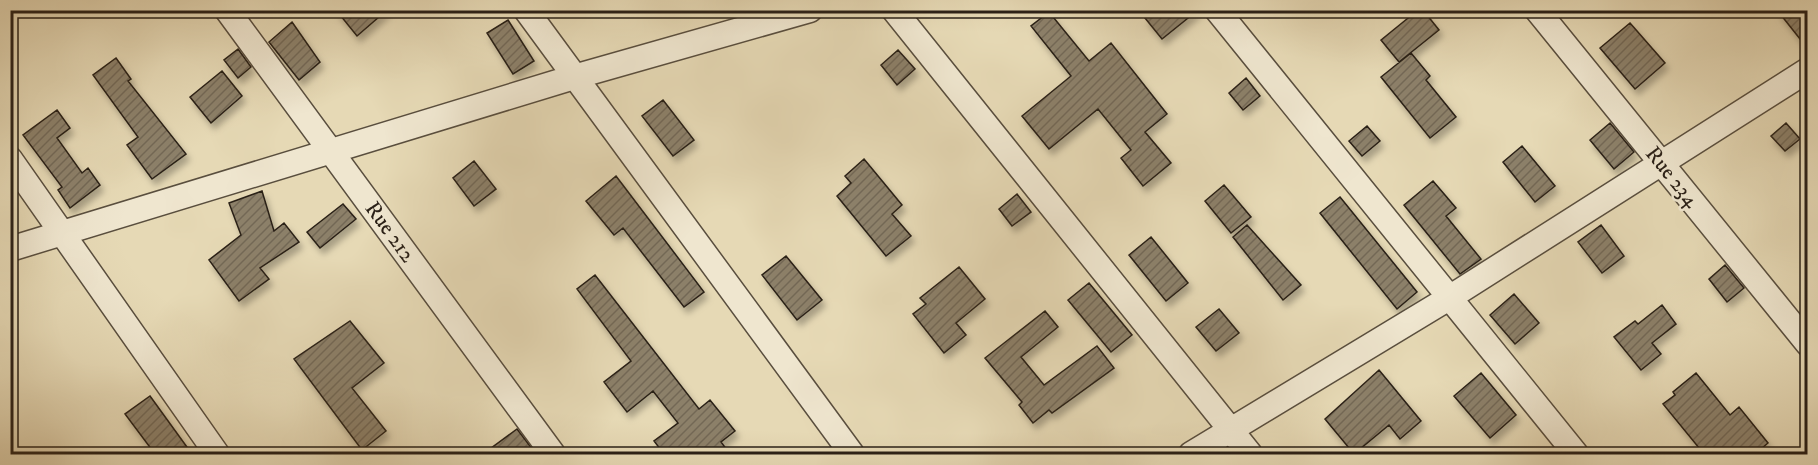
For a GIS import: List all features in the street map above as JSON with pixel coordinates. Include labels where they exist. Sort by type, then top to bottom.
[{"type":"street","name":"Rue 212","points":[[227,10],[553,454]]},
{"type":"street","points":[[526,10],[852,454]]},
{"type":"street","points":[[10,249],[573,77],[810,10]]},
{"type":"street","points":[[894,10],[1250,454]]},
{"type":"street","points":[[1217,10],[1576,454]]},
{"type":"street","name":"Rue 234","points":[[1537,10],[1808,344]]},
{"type":"street","points":[[1191,454],[1449,298],[1808,70]]},
{"type":"street","points":[[10,159],[218,454]]},
{"type":"building","points":[[336,10],[387,10],[357,36]]},
{"type":"building","points":[[1155,10],[1198,10],[1162,39],[1145,18]]},
{"type":"building","points":[[1418,10],[1423,10],[1439,30],[1399,62],[1381,40]]},
{"type":"building","points":[[1777,10],[1808,10],[1808,49]]},
{"type":"building","points":[[1049,12],[1089,61],[1111,43],[1167,114],[1145,132],[1171,163],[1143,186],[1121,158],[1131,150],[1098,109],[1049,149],[1022,116],[1071,76],[1031,26]]},
{"type":"building","points":[[508,20],[534,61],[513,74],[487,33]]},
{"type":"building","points":[[292,22],[320,62],[299,80],[269,42]]},
{"type":"building","points":[[1630,23],[1665,63],[1635,89],[1600,48]]},
{"type":"building","points":[[238,49],[251,67],[238,78],[224,60]]},
{"type":"building","points":[[898,50],[915,69],[897,85],[881,65]]},
{"type":"building","points":[[1411,53],[1430,76],[1426,80],[1456,117],[1430,138],[1381,77]]},
{"type":"building","points":[[116,58],[131,79],[128,81],[186,154],[152,179],[127,145],[138,137],[93,75]]},
{"type":"building","points":[[222,71],[242,96],[211,123],[190,97]]},
{"type":"building","points":[[1246,78],[1260,96],[1243,110],[1229,93]]},
{"type":"building","points":[[663,100],[694,140],[673,156],[642,116]]},
{"type":"building","points":[[57,110],[70,128],[57,138],[82,173],[88,168],[100,185],[70,208],[58,190],[62,187],[23,135]]},
{"type":"building","points":[[1610,123],[1634,152],[1614,169],[1590,140]]},
{"type":"building","points":[[1786,123],[1800,139],[1785,151],[1771,136]]},
{"type":"building","points":[[1367,126],[1380,141],[1362,156],[1349,141]]},
{"type":"building","points":[[1522,146],[1555,186],[1535,202],[1503,162]]},
{"type":"building","points":[[864,159],[902,205],[892,214],[911,236],[886,256],[837,196],[851,183],[845,176]]},
{"type":"building","points":[[474,161],[496,189],[474,206],[453,178]]},
{"type":"building","points":[[616,176],[704,292],[684,307],[623,228],[614,235],[586,201]]},
{"type":"building","points":[[1433,181],[1456,208],[1446,216],[1481,259],[1460,274],[1404,205]]},
{"type":"building","points":[[1224,185],[1251,217],[1231,233],[1205,201]]},
{"type":"building","points":[[262,191],[274,231],[284,223],[299,242],[260,268],[269,279],[239,301],[209,260],[241,235],[229,203]]},
{"type":"building","points":[[1017,194],[1031,212],[1012,226],[999,209]]},
{"type":"building","points":[[1340,197],[1417,292],[1397,309],[1320,213]]},
{"type":"building","points":[[343,204],[356,219],[320,248],[307,232]]},
{"type":"building","points":[[1247,225],[1301,285],[1283,300],[1233,237]]},
{"type":"building","points":[[1601,225],[1624,256],[1602,273],[1578,242]]},
{"type":"building","points":[[1151,237],[1188,283],[1166,301],[1129,255]]},
{"type":"building","points":[[786,256],[822,300],[797,320],[762,275]]},
{"type":"building","points":[[1725,265],[1744,288],[1727,302],[1709,279]]},
{"type":"building","points":[[959,267],[985,299],[956,323],[966,335],[944,353],[913,314],[926,304],[920,298]]},
{"type":"building","points":[[595,275],[699,409],[710,400],[735,431],[721,442],[730,454],[664,454],[654,441],[678,423],[653,391],[627,412],[604,382],[631,361],[577,289]]},
{"type":"building","points":[[1089,283],[1132,335],[1111,352],[1068,300]]},
{"type":"building","points":[[1514,294],[1539,323],[1515,344],[1490,315]]},
{"type":"building","points":[[1662,305],[1676,324],[1652,343],[1661,354],[1641,370],[1614,337],[1635,321],[1638,324]]},
{"type":"building","points":[[1219,309],[1239,333],[1216,351],[1196,327]]},
{"type":"building","points":[[1045,311],[1058,327],[1021,357],[1044,385],[1097,346],[1114,368],[1052,413],[1049,410],[1033,423],[1019,405],[1022,402],[985,358]]},
{"type":"building","points":[[350,321],[384,363],[352,388],[386,431],[362,450],[294,359]]},
{"type":"building","points":[[1379,370],[1421,421],[1400,439],[1389,425],[1354,454],[1325,419]]},
{"type":"building","points":[[1481,373],[1516,415],[1490,438],[1454,396]]},
{"type":"building","points":[[1696,373],[1730,415],[1739,407],[1768,443],[1755,454],[1704,454],[1663,404],[1675,395],[1673,392]]},
{"type":"building","points":[[150,396],[192,454],[155,454],[125,414]]},
{"type":"building","points":[[517,429],[536,454],[483,454]]}]
